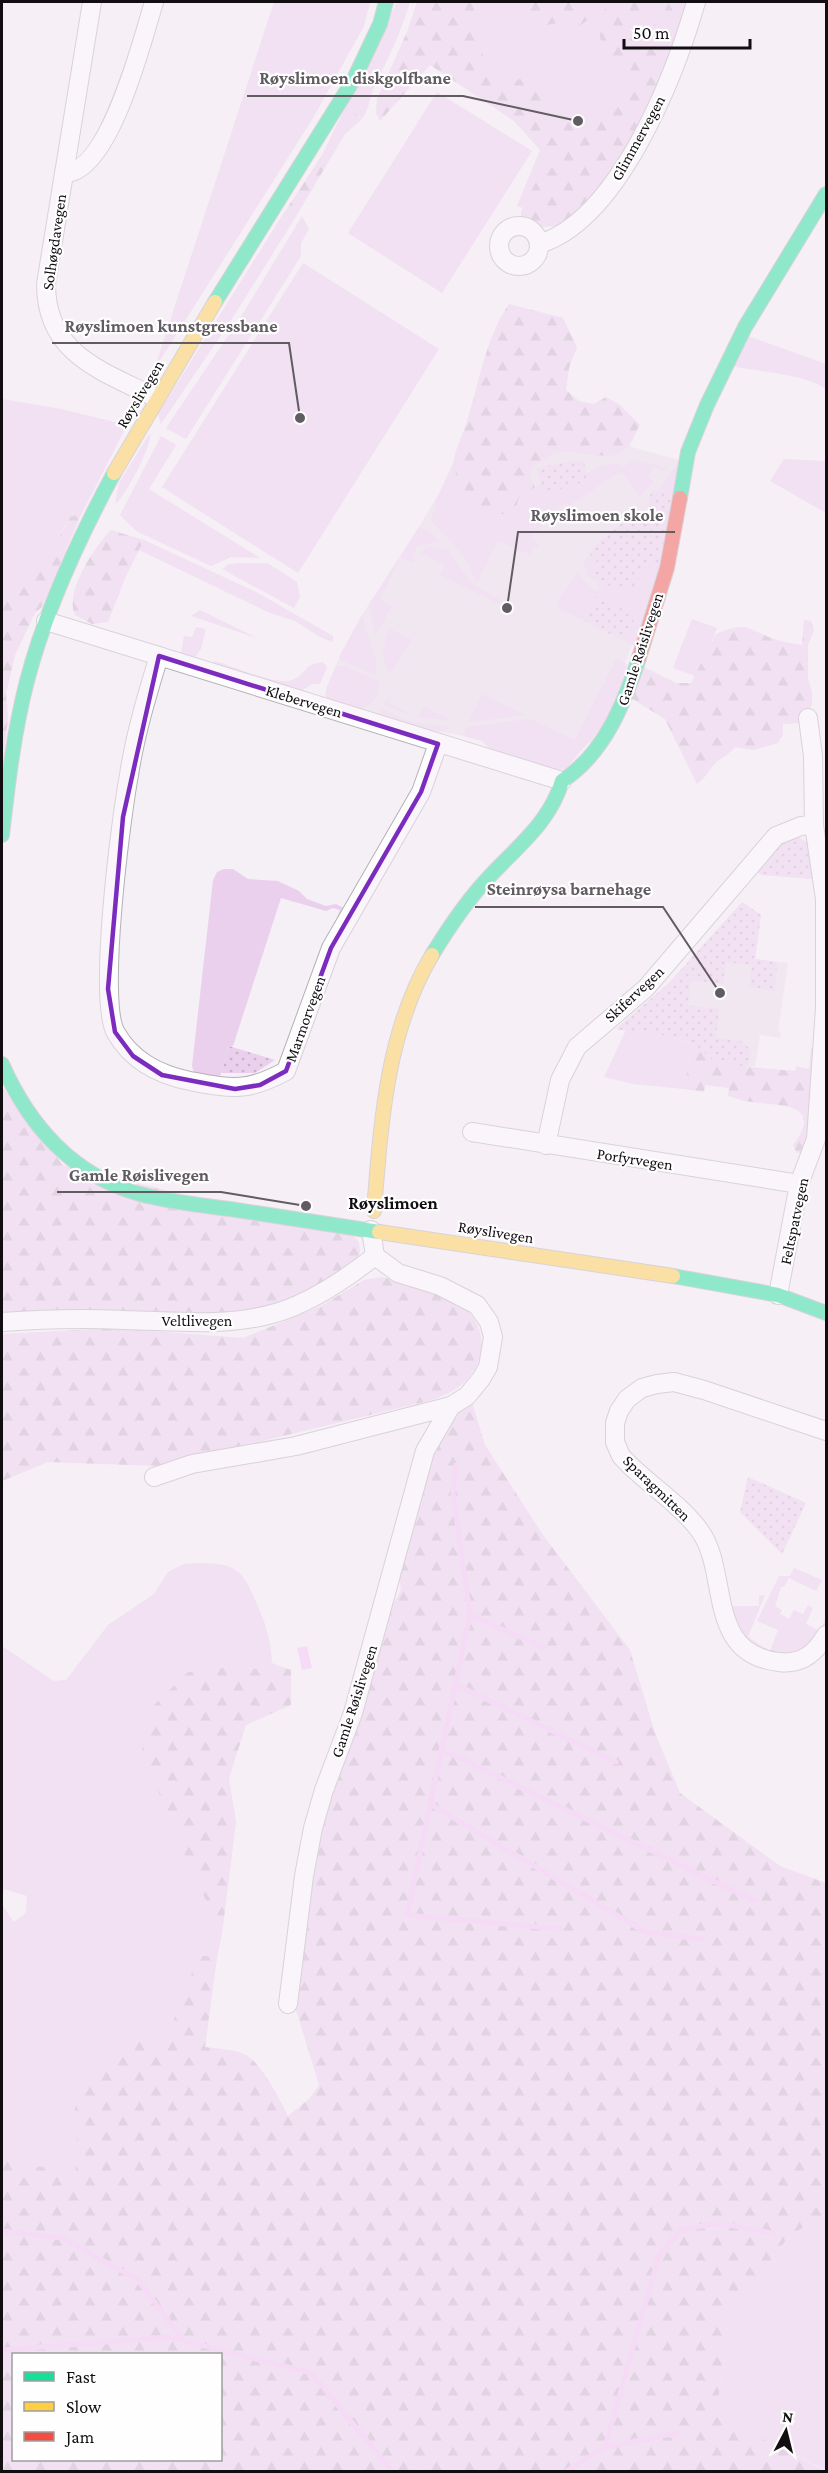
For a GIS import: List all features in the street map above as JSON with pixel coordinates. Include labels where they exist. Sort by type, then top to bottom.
[{"type":"street","name":"Solhøgdavegen","points":[[92,2],[46,284],[46,301],[54,326],[69,349],[96,367],[156,398]]},
{"type":"street","name":"Solhøgdavegen","points":[[64,172],[73,173],[85,165],[115,118],[154,2]]},
{"type":"street","name":"Røyslivegen","points":[[2,835],[22,704],[46,621],[69,564],[94,510],[156,398],[354,79],[380,24],[386,2]]},
{"type":"street","name":"Glimmervegen","points":[[539,244],[555,239],[610,189],[649,127],[668,84],[696,2]]},
{"type":"street","name":"Gamle Røislivegen","points":[[374,1211],[381,1112],[390,1060],[409,1002],[446,933],[479,888],[552,808],[560,792],[562,781],[576,772],[603,739],[625,701],[667,567],[688,452],[707,405],[745,327],[826,194]]},
{"type":"street","name":"Klebervegen","points":[[46,621],[562,781]]},
{"type":"street","name":"Marmorvegen","points":[[159,656],[129,773],[119,851],[108,989],[115,1032],[133,1056],[162,1075],[235,1089],[260,1085],[286,1071],[331,948],[421,792],[438,744]]},
{"type":"street","name":"Feltspatvegen","points":[[778,1295],[799,1184],[816,1139],[825,1008],[825,899],[814,825],[813,756],[808,718]]},
{"type":"street","name":"Skifervegen","points":[[546,1144],[560,1080],[578,1047],[646,988],[776,836],[801,826],[814,825]]},
{"type":"street","name":"Røyslivegen","points":[[2,1064],[21,1107],[44,1135],[69,1159],[89,1173],[129,1191],[188,1203],[778,1295],[826,1313]]},
{"type":"street","name":"Porfyrvegen","points":[[472,1132],[799,1184]]},
{"type":"street","points":[[371,1230],[375,1256]]},
{"type":"street","name":"Gamle Røislivegen","points":[[154,1477],[182,1466],[296,1446],[451,1406],[467,1396],[488,1367],[493,1337],[489,1322],[477,1305],[461,1294],[398,1273],[375,1256]]},
{"type":"street","name":"Veltlivegen","points":[[2,1322],[55,1319],[215,1323],[247,1320],[274,1314],[329,1288],[375,1256]]},
{"type":"street","name":"Sparagmitten","points":[[826,1431],[674,1382],[642,1388],[627,1399],[615,1423],[615,1442],[621,1456],[689,1519],[706,1540],[723,1614],[742,1646],[763,1658],[790,1663],[810,1655],[826,1635]]},
{"type":"street","name":"Gamle Røislivegen","points":[[288,2004],[304,1876],[313,1828],[356,1702],[425,1451],[451,1406]]},
{"type":"highlighted area","points":[[159,656],[438,744],[421,792],[331,948],[286,1071],[260,1085],[235,1089],[162,1075],[133,1056],[115,1032],[108,989],[123,817]]},
{"type":"shaded area","points":[[603,439],[682,461],[668,543],[597,742],[489,748],[482,741],[355,710],[325,695],[334,669],[362,615],[419,527],[444,485],[454,461],[524,440]]},
{"type":"shaded area","points":[[742,902],[761,915],[755,959],[788,963],[778,1031],[781,1032],[780,1038],[760,1035],[755,1066],[748,1067],[671,1037],[616,1029],[670,982]]},
{"type":"shaded area","points":[[307,1646],[312,1668],[302,1670],[297,1648]]},
{"type":"green space","points":[[274,2],[370,2],[364,26],[313,118],[154,370]]},
{"type":"green space","points":[[397,2],[410,2],[398,36],[373,90],[366,113],[361,120],[360,116],[322,155]]},
{"type":"green space","points":[[417,2],[475,2],[475,19],[488,78],[505,86],[524,77],[535,77],[539,84],[543,107],[541,139],[430,65],[380,121],[376,113],[377,99],[407,32]]},
{"type":"green space","points":[[421,2],[686,2],[568,222],[517,206],[540,150],[418,14]]},
{"type":"green space","points":[[522,2],[600,2],[589,19],[578,27],[576,18],[550,25],[535,24],[529,20]]},
{"type":"green space","points":[[669,2],[691,2],[668,76],[599,193],[559,226],[541,227],[521,220],[521,212],[541,172],[551,126],[592,119],[606,111],[621,91],[647,29],[658,23]]},
{"type":"green space","points":[[608,3],[641,3],[649,12],[625,65],[604,60],[598,24]]},
{"type":"green space","points":[[437,92],[532,151],[442,293],[348,233]]},
{"type":"green space","points":[[356,114],[361,120],[345,134],[292,223],[280,219],[322,155]]},
{"type":"green space","points":[[302,216],[309,229],[301,243],[301,256],[186,439],[166,428],[242,315]]},
{"type":"green space","points":[[280,219],[292,223],[230,322],[161,424],[158,414]]},
{"type":"green space","points":[[303,263],[439,349],[298,573],[162,487]]},
{"type":"green space","points":[[509,304],[563,318],[577,347],[569,368],[566,390],[579,401],[594,404],[606,397],[620,405],[640,425],[629,446],[622,452],[604,456],[563,452],[549,456],[533,466],[530,477],[535,487],[518,499],[516,511],[496,514],[482,510],[469,498],[457,476],[454,460],[488,347]]},
{"type":"green space","points":[[745,335],[826,364],[826,389],[794,377],[732,366]]},
{"type":"green space","points":[[2,399],[61,409],[127,425],[79,519],[70,517],[48,555],[2,596]]},
{"type":"green space","points":[[150,433],[147,448],[137,470],[115,504],[119,483]]},
{"type":"green space","points":[[161,436],[176,445],[149,489],[260,558],[231,557],[211,566],[136,531],[120,515]]},
{"type":"green space","points":[[784,459],[826,461],[826,513],[770,481]]},
{"type":"green space","points":[[634,460],[668,468],[663,471],[654,467],[648,477],[654,481],[640,496],[622,473],[618,473],[569,506],[566,503],[553,512],[531,537],[539,545],[536,548],[532,546],[531,555],[498,541],[477,582],[464,556],[431,520],[437,498],[454,461],[464,490],[475,504],[482,509],[503,516],[518,499],[540,484],[543,494],[587,481],[586,474],[602,465],[620,463],[623,467]]},
{"type":"green space","points":[[571,461],[584,461],[587,481],[543,494],[536,468]]},
{"type":"green space","points":[[682,461],[663,566],[636,647],[624,641],[636,615],[597,597],[585,621],[558,608],[557,603],[578,570],[583,580],[594,590],[607,585],[631,590],[638,585],[639,572],[658,562],[672,494],[658,490]]},
{"type":"green space","points":[[651,490],[672,494],[659,562],[639,572],[638,585],[631,590],[607,585],[598,586],[599,578],[592,577],[597,561],[590,554],[600,541],[631,516],[639,520],[648,517]]},
{"type":"green space","points":[[78,515],[79,519],[42,607],[35,613],[15,655],[6,694],[8,717],[2,773],[2,596],[48,551],[70,517]]},
{"type":"green space","points":[[419,527],[427,530],[440,541],[416,547],[413,563],[400,557],[380,600],[392,606],[376,635],[369,605]]},
{"type":"green space","points":[[111,530],[144,540],[126,576],[108,622],[92,624],[75,615],[74,594],[83,570]]},
{"type":"green space","points":[[144,540],[256,592],[333,636],[333,642],[320,637],[295,621],[270,613],[139,550]]},
{"type":"green space","points":[[427,546],[448,550],[472,584],[502,601],[504,606],[440,575],[445,565],[421,553]]},
{"type":"green space","points":[[590,554],[597,561],[593,577],[599,578],[599,582],[589,578],[586,573],[584,563]]},
{"type":"green space","points":[[267,563],[297,582],[300,597],[294,608],[222,569],[229,564]]},
{"type":"green space","points":[[596,597],[636,615],[624,641],[585,621]]},
{"type":"green space","points":[[200,610],[257,638],[191,616]]},
{"type":"green space","points":[[362,615],[376,661],[376,675],[340,660],[339,657]]},
{"type":"green space","points":[[692,619],[717,628],[698,677],[673,668]]},
{"type":"green space","points":[[804,620],[811,621],[814,630],[808,645],[808,679],[812,692],[812,705],[802,723],[783,724],[783,734],[778,743],[753,750],[735,747],[697,784],[665,719],[631,698],[640,665],[676,683],[691,683],[716,634],[740,627],[774,639],[802,645]]},
{"type":"green space","points":[[196,627],[206,629],[201,649],[194,659],[181,653],[184,636],[192,637]]},
{"type":"green space","points":[[390,629],[412,640],[391,673],[383,657]]},
{"type":"green space","points":[[616,659],[627,664],[614,712],[566,769],[555,770],[495,753],[482,741],[464,736],[466,727],[530,719],[575,740]]},
{"type":"green space","points":[[215,661],[266,678],[285,681],[297,678],[308,667],[316,663],[323,662],[327,667],[320,684],[312,684],[298,693],[212,665]]},
{"type":"green space","points":[[336,666],[345,666],[379,682],[378,693],[373,701],[355,710],[326,700],[326,689]]},
{"type":"green space","points":[[391,693],[388,702],[414,716],[384,704]]},
{"type":"green space","points":[[482,694],[525,715],[469,722]]},
{"type":"green space","points":[[424,707],[452,720],[433,719],[419,717]]},
{"type":"green space","points":[[381,708],[413,723],[452,727],[435,731],[417,729],[382,716],[379,713]]},
{"type":"green space","points":[[798,837],[808,843],[814,879],[762,875],[756,872],[778,843]]},
{"type":"green space","points":[[233,869],[248,879],[278,881],[299,891],[307,899],[326,906],[336,904],[344,908],[340,919],[336,920],[340,910],[333,908],[326,911],[281,898],[233,1046],[229,1046],[219,1080],[195,1075],[192,1066],[213,880],[217,872]]},
{"type":"green space","points":[[742,902],[761,915],[755,959],[777,962],[775,991],[749,987],[752,965],[726,962],[723,984],[691,980],[688,1005],[719,1009],[716,1038],[741,1041],[751,1050],[748,1067],[713,1061],[693,1045],[669,1036],[616,1029],[670,982]]},
{"type":"green space","points":[[626,1030],[671,1037],[695,1046],[690,1055],[684,1089],[633,1084],[604,1077]]},
{"type":"green space","points":[[229,1046],[275,1060],[255,1073],[221,1073]]},
{"type":"green space","points":[[695,1046],[748,1067],[795,1071],[796,1066],[809,1069],[811,1048],[815,1048],[813,1133],[803,1154],[796,1152],[793,1145],[802,1131],[804,1121],[795,1109],[748,1102],[728,1096],[729,1088],[705,1085],[704,1092],[684,1089],[690,1055]]},
{"type":"green space","points":[[2,1087],[63,1165],[353,1236],[359,1242],[360,1251],[357,1261],[332,1282],[249,1315],[2,1317]]},
{"type":"green space","points":[[382,1277],[449,1298],[468,1312],[476,1322],[481,1346],[479,1359],[474,1370],[454,1390],[428,1401],[159,1466],[48,1462],[2,1481],[2,1334],[113,1328],[243,1338],[319,1307],[364,1280]]},
{"type":"green space","points":[[471,1399],[485,1445],[543,1535],[630,1650],[655,1733],[680,1793],[780,1866],[826,1883],[826,2214],[789,2236],[729,2318],[716,2416],[826,2471],[2,2471],[2,2152],[28,2166],[51,2167],[63,2180],[75,2174],[79,2147],[72,2120],[83,2080],[133,2041],[167,2037],[199,1955],[217,1958],[205,2047],[236,2052],[252,2059],[270,2083],[288,2116],[310,2098],[319,2085],[294,2003],[313,1850],[389,1612],[401,1590],[399,1578],[423,1478],[450,1415]]},
{"type":"green space","points":[[748,1477],[806,1503],[782,1554],[740,1512]]},
{"type":"green space","points":[[184,1564],[223,1565],[239,1572],[244,1578],[264,1622],[270,1642],[272,1663],[261,1669],[229,1667],[188,1672],[143,1751],[173,1831],[222,1934],[217,1958],[199,1956],[167,2037],[133,2041],[72,2120],[79,2147],[75,2174],[63,2180],[51,2167],[28,2166],[2,2152],[2,1905],[14,1922],[26,1913],[27,1896],[4,1889],[2,1899],[2,1646],[54,1681],[66,1680],[108,1625],[154,1594],[168,1572]]},
{"type":"green space","points":[[794,1568],[822,1580],[816,1591],[789,1578],[784,1587],[781,1587],[775,1606],[782,1610],[780,1614],[789,1619],[794,1610],[803,1614],[808,1605],[813,1608],[806,1624],[820,1631],[826,1617],[826,1626],[808,1651],[768,1655],[746,1642],[727,1606],[759,1606],[759,1596],[765,1595],[748,1637],[770,1651],[778,1630],[757,1621],[779,1576],[790,1576]]},
{"type":"green space","points":[[272,1663],[291,1670],[291,1705],[246,1725],[229,1778],[236,1822],[222,1934],[173,1831],[143,1751],[139,1731],[152,1707],[188,1672],[229,1667],[261,1669]]},
{"type":"green space","points":[[826,2214],[826,2470],[716,2417],[729,2318],[789,2236]]},
{"type":"waterway","points":[[456,1465],[453,1493],[470,1615],[407,1915],[560,1929]]},
{"type":"waterway","points":[[470,1615],[543,1647]]},
{"type":"waterway","points":[[455,1684],[616,1762]]},
{"type":"waterway","points":[[441,1749],[755,1901]]},
{"type":"waterway","points":[[430,1804],[645,1932],[701,1939]]},
{"type":"waterway","points":[[565,2472],[605,2447],[659,2255],[681,2230],[718,2223],[772,2233]]},
{"type":"waterway","points":[[2,2231],[62,2238],[138,2280],[183,2340]]},
{"type":"waterway","points":[[2,2350],[169,2337],[311,2373],[393,2472]]},
{"type":"waterway","points":[[605,2447],[677,2433]]},
{"type":"traffic: fast","points":[[215,302],[354,79],[380,24],[386,2]]},
{"type":"traffic: fast","points":[[680,498],[688,452],[707,405],[745,327],[826,194]]},
{"type":"traffic: fast","points":[[2,835],[15,738],[22,700],[35,654],[64,574],[114,473]]},
{"type":"traffic: fast","points":[[432,955],[474,895],[532,833],[550,809],[562,781],[577,770],[601,742],[611,727],[627,693],[639,658]]},
{"type":"traffic: fast","points":[[2,1064],[26,1108],[56,1145],[94,1175],[116,1186],[173,1201],[379,1232]]},
{"type":"traffic: fast","points":[[673,1276],[778,1295],[826,1313]]},
{"type":"traffic: slow","points":[[114,473],[215,302]]},
{"type":"traffic: slow","points":[[374,1211],[383,1112],[395,1047],[417,985],[432,955]]},
{"type":"traffic: slow","points":[[379,1232],[673,1276]]},
{"type":"traffic: jam","points":[[639,658],[667,568],[680,498]]},
{"type":"place","name":"Røyslimoen diskgolfbane","points":[[578,121]]},
{"type":"place","name":"Røyslimoen kunstgressbane","points":[[300,418]]},
{"type":"place","name":"Røyslimoen skole","points":[[507,608]]},
{"type":"place","name":"Steinrøysa barnehage","points":[[720,993]]},
{"type":"place","name":"Gamle Røislivegen","points":[[306,1206]]},
{"type":"district","name":"Røyslimoen","points":[[393,1203]]}]
